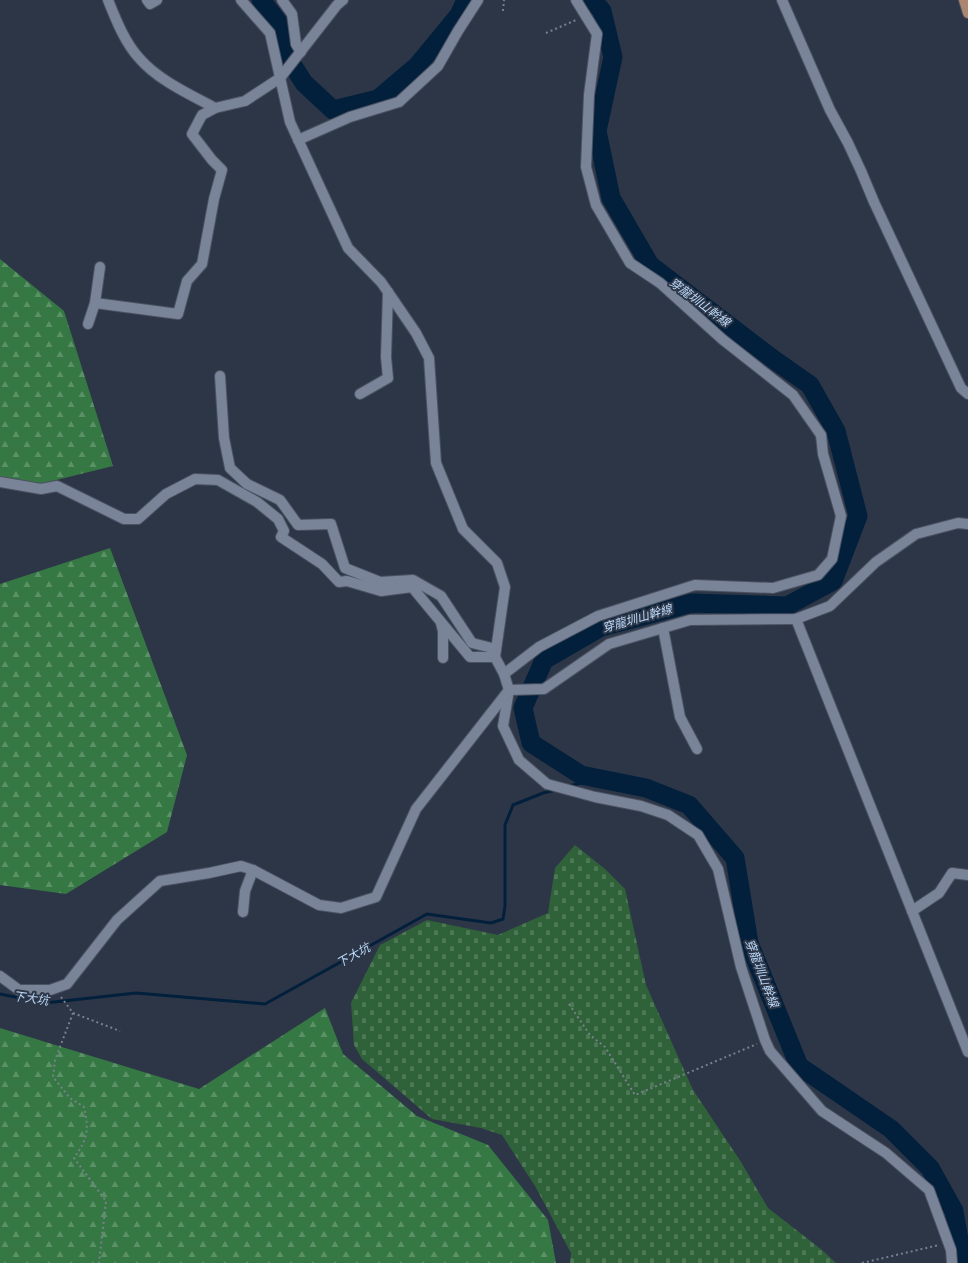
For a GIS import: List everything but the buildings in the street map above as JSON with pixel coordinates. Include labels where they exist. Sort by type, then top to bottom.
[{"type":"main road","points":[[964,0],[968,13]]},
{"type":"street","points":[[108,0],[120,30],[139,59],[149,68],[182,91],[215,108]]},
{"type":"street","points":[[147,0],[150,4],[157,0]]},
{"type":"street","points":[[241,0],[270,33],[290,122],[348,248],[381,282],[416,333],[429,358],[436,463],[463,529],[497,564],[505,587],[496,653],[509,690],[503,726],[520,760],[547,784],[648,808],[668,815],[698,835],[718,869],[741,968],[770,1051],[822,1111],[886,1153],[929,1190],[951,1250],[952,1263]]},
{"type":"street","points":[[282,0],[292,14],[296,44],[301,52]]},
{"type":"street","points":[[95,303],[178,314],[187,282],[202,264],[214,199],[222,170],[212,160],[192,134],[202,115],[215,108],[245,101],[281,78],[337,5],[343,0]]},
{"type":"street","points":[[298,140],[350,117],[398,102],[438,66],[478,0]]},
{"type":"street","points":[[504,674],[539,646],[598,616],[694,585],[773,588],[818,575],[832,559],[841,516],[823,454],[821,435],[794,395],[722,339],[660,283],[630,263],[596,205],[586,167],[589,95],[597,34],[576,0]]},
{"type":"street","points":[[782,0],[830,110],[852,150],[874,202],[961,388],[968,394]]},
{"type":"street","points":[[88,324],[95,303],[100,267]]},
{"type":"street","points":[[360,394],[388,378],[386,356],[388,292]]},
{"type":"street","points":[[220,376],[224,438],[230,468],[246,484],[280,500],[298,525],[331,524],[345,568],[380,582],[413,580],[441,596],[472,643],[496,653]]},
{"type":"street","points":[[0,482],[41,489],[57,486],[124,519],[138,519],[166,494],[195,479],[218,480],[256,502],[278,519],[284,531],[281,537],[322,564],[339,582],[347,581],[381,591],[412,587],[470,657],[496,653]]},
{"type":"street","points":[[509,690],[544,689],[609,644],[690,620],[796,619],[830,606],[876,562],[916,534],[958,523],[968,524]]},
{"type":"street","points":[[796,619],[968,1052]]},
{"type":"street","points":[[442,623],[444,658]]},
{"type":"street","points":[[663,628],[680,717],[697,749]]},
{"type":"street","points":[[0,976],[19,990],[50,990],[67,984],[117,920],[160,882],[241,866],[253,870],[319,905],[341,908],[376,897],[416,809],[509,690]]},
{"type":"street","points":[[243,912],[245,891],[253,870]]},
{"type":"street","points":[[912,910],[939,893],[952,873],[968,875]]},
{"type":"path","points":[[503,11],[504,0]]},
{"type":"path","points":[[546,33],[586,16]]},
{"type":"path","points":[[54,988],[73,1013],[120,1031]]},
{"type":"path","points":[[569,1004],[590,1035],[604,1047],[635,1095],[766,1040]]},
{"type":"path","points":[[73,1013],[55,1060],[53,1077],[70,1098],[84,1107],[88,1124],[84,1143],[74,1158],[106,1202],[99,1263]]},
{"type":"path","points":[[862,1263],[948,1242]]},
{"type":"green space","points":[[0,259],[64,311],[113,466],[32,486],[0,480]]},
{"type":"green space","points":[[110,548],[187,755],[167,832],[66,894],[0,885],[0,584]]},
{"type":"green space","points":[[575,845],[605,869],[625,889],[646,985],[693,1090],[741,1162],[768,1208],[822,1250],[836,1263],[570,1263],[571,1253],[535,1186],[502,1135],[481,1128],[432,1119],[362,1059],[354,1045],[351,1003],[380,945],[427,920],[498,935],[548,913],[555,868]]},
{"type":"green space","points":[[325,1008],[343,1054],[417,1116],[488,1145],[548,1220],[556,1263],[0,1263],[0,1028],[199,1089]]},
{"type":"waterway","name":"穿龍圳山幹線","points":[[261,0],[282,27],[288,58],[304,83],[333,110],[378,99],[417,66],[459,15],[466,0]]},
{"type":"waterway","name":"穿龍圳山幹線","points":[[593,0],[602,11],[613,57],[597,131],[611,198],[650,265],[773,359],[810,385],[836,431],[858,516],[833,581],[787,606],[692,603],[601,627],[544,660],[523,708],[531,743],[581,775],[646,788],[689,805],[735,858],[749,943],[799,1066],[891,1129],[930,1168],[954,1211],[963,1263]]},
{"type":"waterway","name":"下大坑","points":[[569,786],[598,779]]},
{"type":"waterway","name":"下大坑","points":[[0,994],[45,1003],[136,993],[265,1004],[427,914],[491,923],[503,919],[505,906],[505,825],[513,805],[543,793],[556,790]]}]
